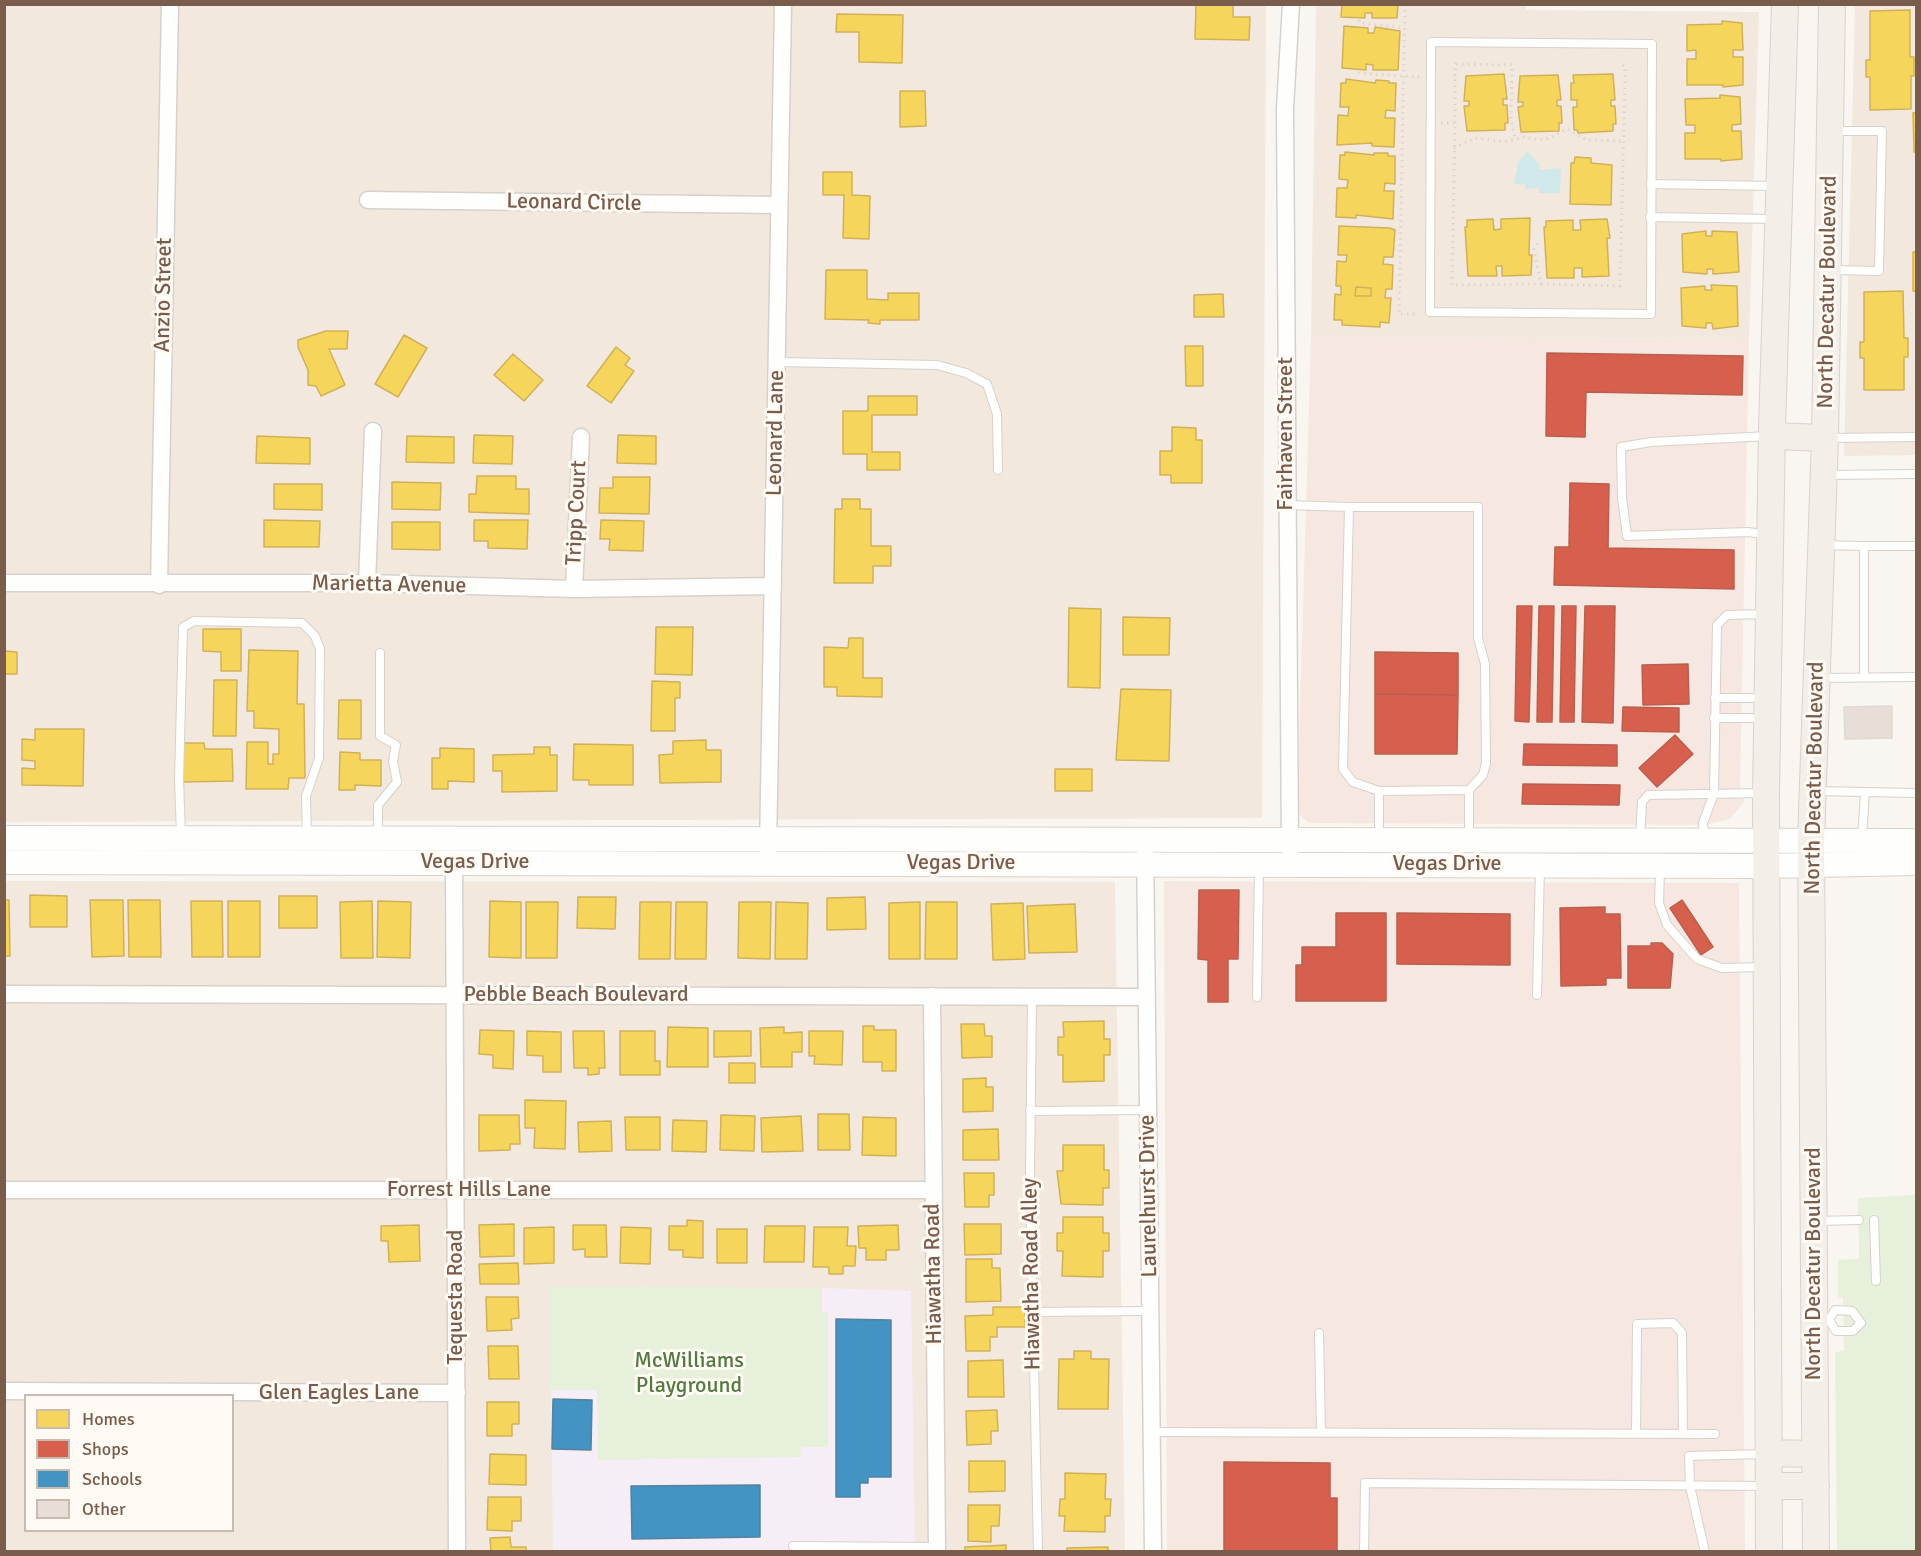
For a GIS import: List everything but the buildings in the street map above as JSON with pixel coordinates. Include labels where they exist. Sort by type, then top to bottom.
[{"type":"main road","name":"North Decatur Boulevard","points":[[1769,1551],[1766,793],[1772,436],[1785,4]]},
{"type":"main road","name":"North Decatur Boulevard","points":[[1816,1551],[1815,1454],[1822,1320],[1814,1221],[1811,853],[1825,438],[1832,4]]},
{"type":"main road","points":[[1772,436],[1825,438]]},
{"type":"main road","name":"Vegas Drive","points":[[4,838],[181,839],[307,851]]},
{"type":"main road","name":"Vegas Drive","points":[[4,862],[307,851],[1469,853],[1640,841],[1704,841],[1766,854]]},
{"type":"main road","name":"Vegas Drive","points":[[1811,853],[1862,841],[1917,841]]},
{"type":"main road","name":"Vegas Drive","points":[[379,851],[454,862],[768,851]]},
{"type":"main road","name":"Vegas Drive","points":[[1469,853],[1540,864],[1660,865],[1766,854],[1811,853],[1917,863]]},
{"type":"main road","points":[[1768,1454],[1815,1454]]},
{"type":"main road","points":[[1769,1486],[1816,1486]]},
{"type":"street","name":"Anzio Street","points":[[159,585],[170,4]]},
{"type":"street","name":"Leonard Lane","points":[[768,851],[783,4]]},
{"type":"street","name":"Fairhaven Street","points":[[1290,852],[1285,109],[1291,4]]},
{"type":"street","name":"Leonard Circle","points":[[368,200],[779,205]]},
{"type":"street","points":[[366,583],[373,431]]},
{"type":"street","name":"Tripp Court","points":[[574,589],[581,437]]},
{"type":"street","name":"Marietta Avenue","points":[[4,583],[159,585],[366,583],[574,589],[773,586]]},
{"type":"street","name":"Laurelhurst Drive","points":[[1145,852],[1153,1551]]},
{"type":"street","name":"Tequesta Road","points":[[454,862],[457,1551]]},
{"type":"street","name":"Pebble Beach Boulevard","points":[[4,994],[1147,997]]},
{"type":"street","name":"Hiawatha Road","points":[[932,996],[937,1549]]},
{"type":"street","name":"Forrest Hills Lane","points":[[4,1190],[934,1190]]},
{"type":"street","name":"Glen Eagles Lane","points":[[4,1391],[457,1393]]},
{"type":"lane","points":[[1431,42],[1652,44],[1651,314],[1430,312],[1431,124],[1431,42]]},
{"type":"lane","points":[[1828,270],[1879,271],[1882,131],[1830,131]]},
{"type":"lane","points":[[1651,184],[1780,186]]},
{"type":"lane","points":[[1650,217],[1779,219]]},
{"type":"lane","points":[[777,362],[937,365],[966,373],[987,384],[997,414],[998,470]]},
{"type":"lane","points":[[1771,536],[1748,532],[1627,536],[1622,498],[1621,447],[1651,442],[1772,436]]},
{"type":"lane","points":[[1825,438],[1917,437]]},
{"type":"lane","points":[[1824,475],[1917,474]]},
{"type":"lane","points":[[1286,505],[1478,507],[1478,638],[1485,664],[1486,763],[1483,775],[1469,790],[1469,853]]},
{"type":"lane","points":[[1349,507],[1343,769],[1353,782],[1379,790],[1469,790]]},
{"type":"lane","points":[[1822,545],[1917,546]]},
{"type":"lane","points":[[1864,546],[1864,678]]},
{"type":"lane","points":[[1704,841],[1703,823],[1714,793],[1717,625],[1727,615],[1770,614]]},
{"type":"lane","points":[[181,839],[183,627],[194,621],[302,623],[315,636],[320,649],[319,758],[306,796],[307,851]]},
{"type":"lane","points":[[379,851],[378,805],[397,782],[393,761],[396,745],[380,736],[380,653]]},
{"type":"lane","points":[[1817,678],[1917,677]]},
{"type":"lane","points":[[1715,698],[1768,708]]},
{"type":"lane","points":[[1714,718],[1768,708]]},
{"type":"lane","points":[[1379,790],[1379,852]]},
{"type":"lane","points":[[1813,791],[1917,793]]},
{"type":"lane","points":[[1862,841],[1865,792]]},
{"type":"lane","points":[[1640,841],[1642,802],[1648,795],[1766,793]]},
{"type":"lane","points":[[1257,997],[1260,852]]},
{"type":"lane","points":[[1537,995],[1540,864]]},
{"type":"lane","points":[[1660,865],[1659,903],[1667,924],[1697,958],[1722,968],[1766,967]]},
{"type":"lane","name":"Hiawatha Road Alley","points":[[1032,997],[1030,1111],[1032,1312],[1038,1551]]},
{"type":"lane","points":[[1030,1111],[1148,1110]]},
{"type":"lane","points":[[1874,1220],[1876,1281]]},
{"type":"lane","points":[[1814,1221],[1859,1221]]},
{"type":"lane","points":[[1032,1312],[1150,1311]]},
{"type":"lane","points":[[1636,1433],[1637,1324],[1673,1323],[1682,1333],[1683,1433]]},
{"type":"lane","points":[[1319,1333],[1321,1432]]},
{"type":"lane","points":[[1151,1432],[1715,1434]]},
{"type":"lane","points":[[1706,1551],[1690,1485],[1689,1456],[1768,1454]]},
{"type":"lane","points":[[1364,1551],[1365,1483],[1769,1486]]},
{"type":"lane","points":[[793,1546],[837,1549],[937,1549]]},
{"type":"path","points":[[1405,4],[1399,314],[1430,312]]},
{"type":"path","points":[[1359,20],[1360,23],[1404,28]]},
{"type":"path","points":[[1515,138],[1511,121],[1512,65],[1456,64],[1452,285],[1620,286],[1624,141],[1624,66],[1621,64]]},
{"type":"path","points":[[1358,73],[1402,77]]},
{"type":"path","points":[[1431,124],[1455,123]]},
{"type":"path","points":[[1454,148],[1475,138],[1504,142],[1515,138],[1544,140],[1567,129],[1586,140],[1624,141]]},
{"type":"path","points":[[1539,240],[1534,249],[1541,284]]},
{"type":"shaded area","points":[[1526,4],[1526,10],[1759,12],[1749,339],[1311,337],[1316,5]]},
{"type":"shaded area","points":[[4,5],[1266,5],[1262,818],[5,822]]},
{"type":"shaded area","points":[[1855,5],[1916,5],[1916,455],[1844,456]]},
{"type":"shaded area","points":[[1311,337],[1749,339],[1740,784],[1744,802],[1730,819],[1703,825],[1309,823],[1297,812]]},
{"type":"shaded area","points":[[5,881],[1115,882],[1125,1551],[5,1552]]},
{"type":"shaded area","points":[[1164,881],[1739,883],[1745,1551],[1167,1551]]},
{"type":"shaded area","points":[[550,1287],[822,1288],[911,1291],[915,1551],[553,1551]]},
{"type":"green space","points":[[1916,1195],[1916,1551],[1837,1551],[1835,1356],[1836,1352],[1844,1351],[1843,1298],[1838,1297],[1838,1260],[1859,1259],[1858,1198]]},
{"type":"green space","name":"McWilliams Playground","points":[[550,1287],[822,1288],[822,1312],[828,1312],[828,1447],[801,1447],[800,1457],[598,1460],[597,1390],[550,1390]]},
{"type":"water","points":[[1527,151],[1539,164],[1540,170],[1561,168],[1560,193],[1539,193],[1539,188],[1525,189],[1525,184],[1514,184],[1518,163]]}]
